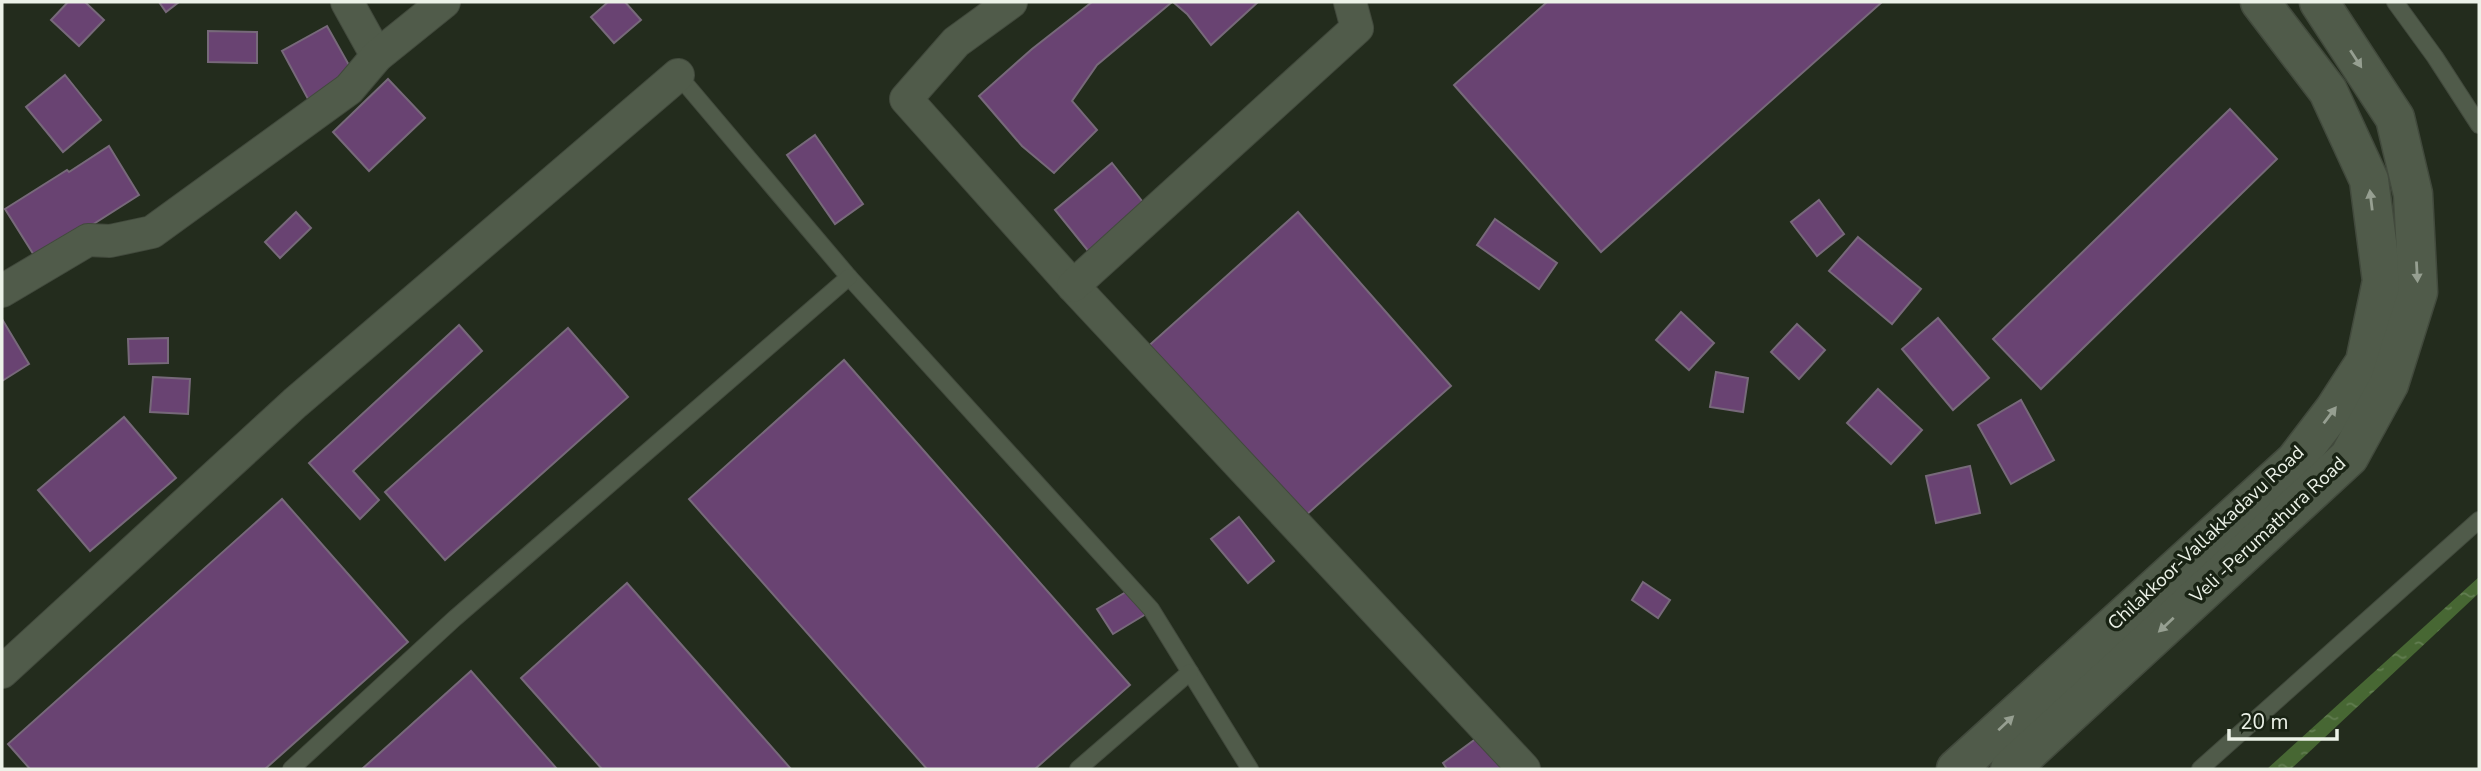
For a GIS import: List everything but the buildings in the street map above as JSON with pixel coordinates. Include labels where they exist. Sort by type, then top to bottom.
[{"type":"main road","name":"Chilakkoor-Vallakkadavu Road","points":[[1956,769],[2295,461],[2334,410],[2365,362],[2382,281],[2369,180],[2328,91],[2260,2]]},
{"type":"main road","name":"Veli -Perumathura Road","points":[[2010,769],[2349,457],[2389,384],[2418,292],[2413,194],[2395,118],[2319,2]]},
{"type":"street","points":[[347,2],[377,56]]},
{"type":"street","points":[[2,291],[88,240],[110,241],[152,232],[349,89],[377,56],[444,2]]},
{"type":"street","points":[[1011,2],[956,42],[906,99],[1073,286],[1524,769]]},
{"type":"street","points":[[1073,286],[1357,27],[1350,2]]},
{"type":"street","points":[[2,672],[295,403],[678,75]]},
{"type":"lane","points":[[2395,2],[2479,125]]},
{"type":"lane","points":[[678,75],[849,277],[1151,609],[1250,769]]},
{"type":"lane","points":[[290,769],[465,610],[849,277]]},
{"type":"lane","points":[[2200,769],[2479,520]]},
{"type":"lane","points":[[1078,769],[1190,672]]},
{"type":"water","points":[[2479,577],[2479,593],[2291,769],[2267,769]]}]
